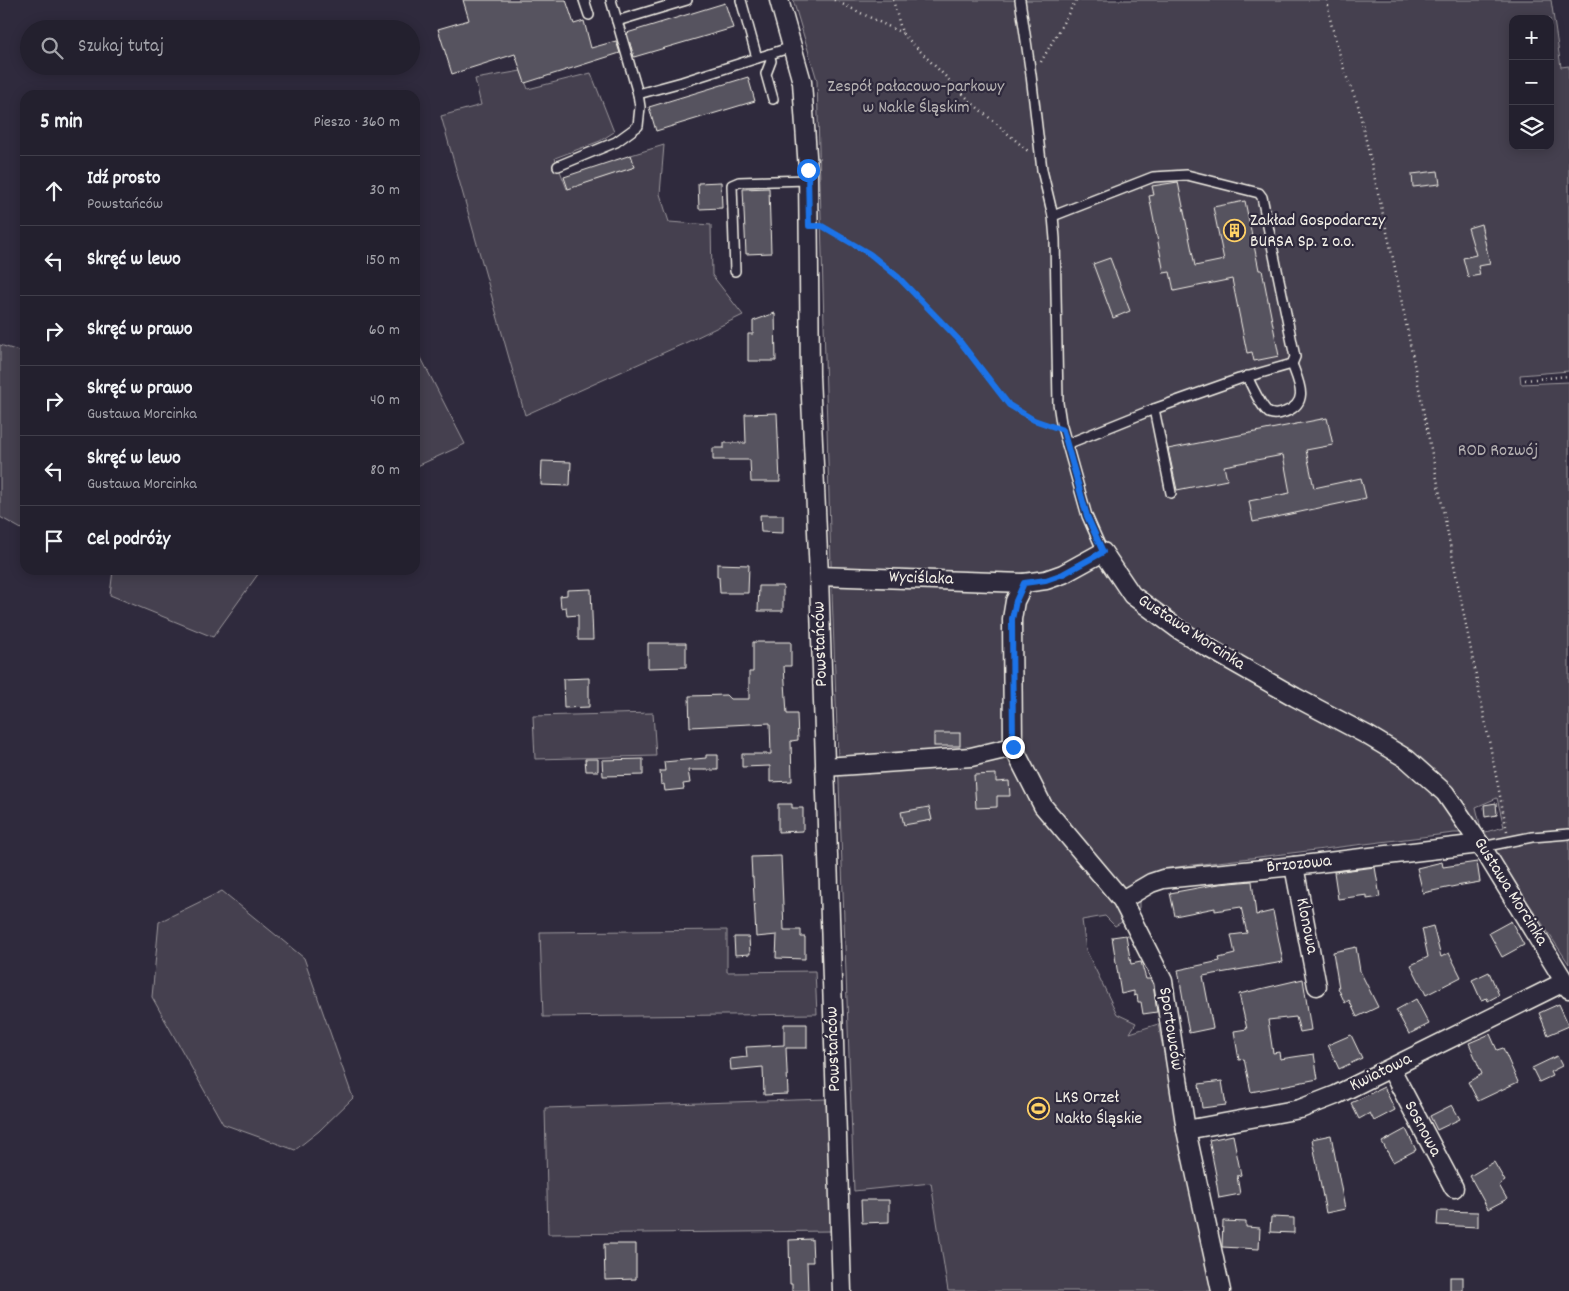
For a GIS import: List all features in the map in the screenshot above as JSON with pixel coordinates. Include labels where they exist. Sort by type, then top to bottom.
[{"type":"street","name":"Powstańców","points":[[778,0],[802,82],[804,97],[809,226],[810,376],[842,1291]]},
{"type":"street","points":[[825,766],[972,757],[1013,747],[1012,619],[1016,601],[1024,583],[1046,580],[1063,574],[1103,552]]},
{"type":"street","name":"Gustawa Morcinka","points":[[1103,552],[1132,595],[1178,629],[1407,759],[1445,793],[1481,845],[1567,986]]},
{"type":"street","name":"Wyciślaka","points":[[818,576],[1024,583]]},
{"type":"street","name":"Sportowców","points":[[1013,747],[1043,806],[1122,900],[1163,981],[1186,1130],[1221,1291]]},
{"type":"street","name":"Brzozowa","points":[[1122,900],[1151,883],[1163,879],[1481,845]]},
{"type":"street","name":"Klonowa","points":[[1294,866],[1317,986]]},
{"type":"street","name":"Kwiatowa","points":[[1186,1130],[1300,1109],[1336,1095],[1567,986]]},
{"type":"street","name":"Sosnowa","points":[[1391,1069],[1454,1188]]},
{"type":"lane","points":[[584,0],[589,15]]},
{"type":"lane","points":[[558,166],[616,142],[638,126],[640,107],[638,94],[611,0]]},
{"type":"lane","points":[[617,21],[687,0]]},
{"type":"lane","points":[[740,0],[757,58]]},
{"type":"lane","points":[[1020,0],[1031,76],[1040,162],[1055,239],[1058,404],[1063,430],[1087,516],[1103,552]]},
{"type":"lane","points":[[638,94],[792,48]]},
{"type":"lane","points":[[769,54],[771,61],[766,74],[773,99]]},
{"type":"lane","points":[[1052,216],[1153,177],[1164,175],[1187,175],[1259,193],[1262,196],[1294,350],[1294,361],[1292,364],[1301,394],[1300,401],[1296,407],[1283,413],[1269,413],[1247,376]]},
{"type":"lane","points":[[735,271],[732,185],[739,182],[808,180]]},
{"type":"lane","points":[[1067,444],[1154,409],[1247,376],[1292,364]]},
{"type":"lane","points":[[1154,409],[1171,492]]},
{"type":"lane","points":[[1481,845],[1532,837],[1569,834]]},
{"type":"path","points":[[834,0],[902,33],[971,102],[1040,162]]},
{"type":"path","points":[[893,0],[902,33]]},
{"type":"path","points":[[1044,57],[1076,0]]},
{"type":"path","points":[[1327,0],[1342,64],[1358,104],[1398,282],[1509,842]]},
{"type":"path","points":[[809,226],[822,226],[870,254],[898,277],[958,339],[1009,405],[1034,420],[1063,430]]},
{"type":"path","points":[[1525,380],[1569,376]]},
{"type":"green space","points":[[793,0],[1551,0],[1553,15],[1509,15],[1509,150],[1554,150],[1554,20],[1561,67],[1569,66],[1569,371],[1520,375],[1521,384],[1569,382],[1569,964],[1482,833],[1454,833],[1161,869],[1139,883],[1139,912],[1115,926],[1105,916],[1082,920],[1086,950],[1117,1014],[1136,1023],[1130,1033],[1158,1024],[1214,1291],[948,1291],[931,1183],[854,1191],[831,566],[817,80]],"holes":[[[1497,798],[1504,827],[1482,833],[1476,807]]]},
{"type":"green space","points":[[521,71],[528,89],[591,73],[614,132],[600,141],[555,158],[567,189],[634,167],[631,155],[664,145],[660,194],[669,222],[711,225],[712,275],[743,315],[525,415],[441,116],[481,105],[475,79]]},
{"type":"green space","points":[[0,345],[20,351],[20,528],[0,517]]},
{"type":"green space","points":[[420,356],[465,444],[420,465]]},
{"type":"green space","points":[[112,575],[257,575],[213,637],[110,595]]},
{"type":"green space","points":[[653,713],[656,756],[535,759],[533,716]]},
{"type":"green space","points":[[222,891],[304,958],[353,1098],[319,1131],[295,1150],[223,1124],[152,997],[159,922]]},
{"type":"green space","points":[[727,930],[727,972],[815,971],[817,1014],[543,1017],[540,932]]},
{"type":"green space","points":[[826,1099],[832,1231],[548,1234],[545,1108]]},
{"type":"building","points":[[463,0],[566,0],[574,24],[584,21],[591,48],[616,41],[620,53],[525,83],[515,54],[452,74],[438,29],[469,20]]},
{"type":"building","points":[[725,3],[733,28],[634,57],[627,33]]},
{"type":"building","points":[[748,77],[755,101],[656,131],[649,107]]},
{"type":"building","points":[[631,155],[635,167],[568,189],[564,177]]},
{"type":"building","points":[[1438,171],[1440,184],[1413,187],[1412,174]]},
{"type":"building","points":[[721,182],[722,208],[699,209],[698,183]]},
{"type":"building","name":"Zakład Gospodarczy BURSA Sp. z o.o.","points":[[1178,182],[1195,266],[1224,260],[1213,207],[1245,201],[1259,270],[1262,270],[1279,356],[1254,361],[1252,352],[1247,353],[1232,279],[1174,291],[1170,272],[1164,273],[1149,196],[1154,195],[1152,186]]},
{"type":"building","points":[[769,188],[771,253],[746,254],[743,189]]},
{"type":"building","points":[[1481,224],[1490,264],[1478,266],[1480,275],[1468,277],[1463,258],[1476,255],[1468,228]]},
{"type":"building","points":[[1110,258],[1130,311],[1113,318],[1093,264]]},
{"type":"building","points":[[775,313],[776,361],[748,361],[748,334],[753,334],[753,321]]},
{"type":"building","points":[[777,413],[780,482],[751,482],[750,460],[713,460],[713,448],[724,448],[724,443],[746,443],[745,414]]},
{"type":"building","points":[[1327,418],[1333,445],[1306,450],[1314,488],[1361,478],[1366,498],[1253,522],[1249,501],[1290,493],[1283,455],[1224,466],[1227,480],[1177,490],[1168,449]]},
{"type":"building","points":[[542,461],[571,462],[570,486],[541,485]]},
{"type":"building","points":[[760,515],[783,515],[783,533],[761,532]]},
{"type":"building","points":[[717,564],[749,565],[748,593],[720,593]]},
{"type":"building","points":[[759,586],[783,586],[783,611],[758,611]]},
{"type":"building","points":[[591,589],[593,640],[578,640],[578,615],[567,616],[566,607],[561,608],[560,596],[567,595],[567,590]]},
{"type":"building","points":[[753,642],[791,642],[791,666],[784,666],[787,714],[797,714],[798,740],[791,741],[792,781],[770,782],[770,766],[742,767],[742,754],[771,754],[770,723],[690,727],[689,696],[726,695],[730,699],[749,699],[749,672],[753,672]]},
{"type":"building","points":[[648,643],[686,643],[686,667],[648,668]]},
{"type":"building","points":[[589,678],[589,707],[564,708],[563,679]]},
{"type":"building","points":[[934,733],[960,733],[960,746],[934,746]]},
{"type":"building","points":[[706,755],[718,755],[718,770],[688,770],[690,783],[683,784],[684,789],[665,791],[664,784],[661,785],[660,771],[665,771],[664,762],[706,758]]},
{"type":"building","points":[[585,759],[598,759],[598,771],[586,771]]},
{"type":"building","points":[[643,759],[643,775],[603,776],[602,760]]},
{"type":"building","points":[[996,774],[996,782],[1009,781],[1010,796],[997,796],[997,807],[976,808],[974,775]]},
{"type":"building","points":[[1496,803],[1497,815],[1485,817],[1484,805]]},
{"type":"building","points":[[778,804],[792,804],[792,808],[803,808],[803,831],[778,832]]},
{"type":"building","points":[[929,807],[932,820],[904,825],[901,812]]},
{"type":"building","points":[[781,856],[784,930],[801,930],[801,937],[805,937],[805,959],[776,958],[777,935],[756,937],[751,857]]},
{"type":"building","points":[[1442,862],[1443,867],[1477,862],[1480,882],[1423,893],[1417,868]]},
{"type":"building","points":[[1375,867],[1380,897],[1367,899],[1367,895],[1338,899],[1334,872]]},
{"type":"building","points":[[1252,881],[1256,915],[1273,911],[1283,962],[1203,976],[1213,1028],[1189,1033],[1178,970],[1220,961],[1219,958],[1235,954],[1231,935],[1247,933],[1241,907],[1215,911],[1215,908],[1175,916],[1170,893],[1219,884]]},
{"type":"building","points":[[1511,921],[1524,945],[1502,957],[1489,933]]},
{"type":"building","points":[[1433,926],[1441,957],[1449,953],[1461,977],[1426,995],[1411,965],[1428,957],[1422,929]]},
{"type":"building","points":[[1126,935],[1131,964],[1141,962],[1146,979],[1150,979],[1153,984],[1157,1012],[1143,1014],[1141,1002],[1138,1002],[1137,995],[1134,996],[1134,991],[1121,994],[1112,937]]},
{"type":"building","points":[[734,937],[749,937],[750,954],[735,955]]},
{"type":"building","points":[[1356,947],[1360,971],[1378,1007],[1357,1017],[1349,1000],[1345,1003],[1338,988],[1333,952]]},
{"type":"building","points":[[1489,972],[1499,995],[1488,1001],[1487,998],[1481,1000],[1472,980]]},
{"type":"building","points":[[1303,979],[1311,1030],[1300,1032],[1296,1017],[1268,1020],[1273,1053],[1279,1052],[1280,1059],[1314,1054],[1318,1079],[1251,1092],[1244,1059],[1239,1060],[1234,1031],[1247,1029],[1239,994]]},
{"type":"building","points":[[1416,999],[1429,1024],[1409,1034],[1396,1010]]},
{"type":"building","points":[[1559,1004],[1569,1026],[1548,1035],[1539,1013]]},
{"type":"building","points":[[784,1024],[807,1024],[807,1048],[786,1048],[788,1094],[764,1095],[763,1067],[731,1070],[730,1059],[747,1057],[746,1047],[784,1045]]},
{"type":"building","points":[[1490,1034],[1497,1050],[1503,1048],[1518,1082],[1478,1101],[1468,1082],[1482,1074],[1469,1043]]},
{"type":"building","points":[[1351,1035],[1362,1058],[1339,1069],[1328,1045]]},
{"type":"building","points":[[1557,1056],[1562,1066],[1550,1072],[1552,1076],[1539,1082],[1532,1068]]},
{"type":"building","points":[[1222,1081],[1226,1105],[1202,1108],[1199,1084]]},
{"type":"building","points":[[1384,1087],[1395,1110],[1374,1121],[1370,1113],[1359,1119],[1351,1103]]},
{"type":"building","points":[[1452,1105],[1460,1119],[1437,1130],[1430,1116]]},
{"type":"building","points":[[1406,1129],[1416,1150],[1393,1162],[1382,1142]]},
{"type":"building","points":[[1233,1135],[1241,1175],[1237,1176],[1240,1194],[1219,1198],[1209,1140]]},
{"type":"building","points":[[1331,1135],[1345,1209],[1326,1213],[1312,1139]]},
{"type":"building","points":[[1494,1162],[1505,1181],[1499,1185],[1507,1199],[1488,1209],[1470,1176]]},
{"type":"building","points":[[861,1200],[889,1200],[889,1222],[862,1223]]},
{"type":"building","points":[[1438,1211],[1478,1212],[1478,1227],[1437,1225]]},
{"type":"building","points":[[1271,1217],[1294,1218],[1294,1233],[1270,1232]]},
{"type":"building","points":[[1223,1221],[1246,1222],[1246,1227],[1260,1228],[1259,1249],[1222,1247]]},
{"type":"building","points":[[812,1239],[813,1262],[807,1262],[808,1291],[792,1291],[792,1284],[790,1284],[789,1240]]},
{"type":"building","points":[[604,1244],[636,1244],[636,1279],[605,1280]]},
{"type":"building","points":[[1450,1277],[1463,1277],[1463,1291],[1450,1291]]},
{"type":"place","name":"Zakład Gospodarczy BURSA Sp. z o.o.","points":[[1234,231]]},
{"type":"place","name":"LKS Orzeł Nakło Śląskie","points":[[1039,1108]]},
{"type":"route","points":[[808,170],[809,226],[822,226],[870,254],[898,277],[958,339],[1009,405],[1034,420],[1063,430],[1087,516],[1103,552],[1063,574],[1046,580],[1024,583],[1016,601],[1012,619],[1013,747]]},
{"type":"park label","name":"Zespół pałacowo-parkowy w Nakle Śląskim","points":[[916,97]]},
{"type":"park label","name":"ROD Rozwój","points":[[1498,451]]}]
